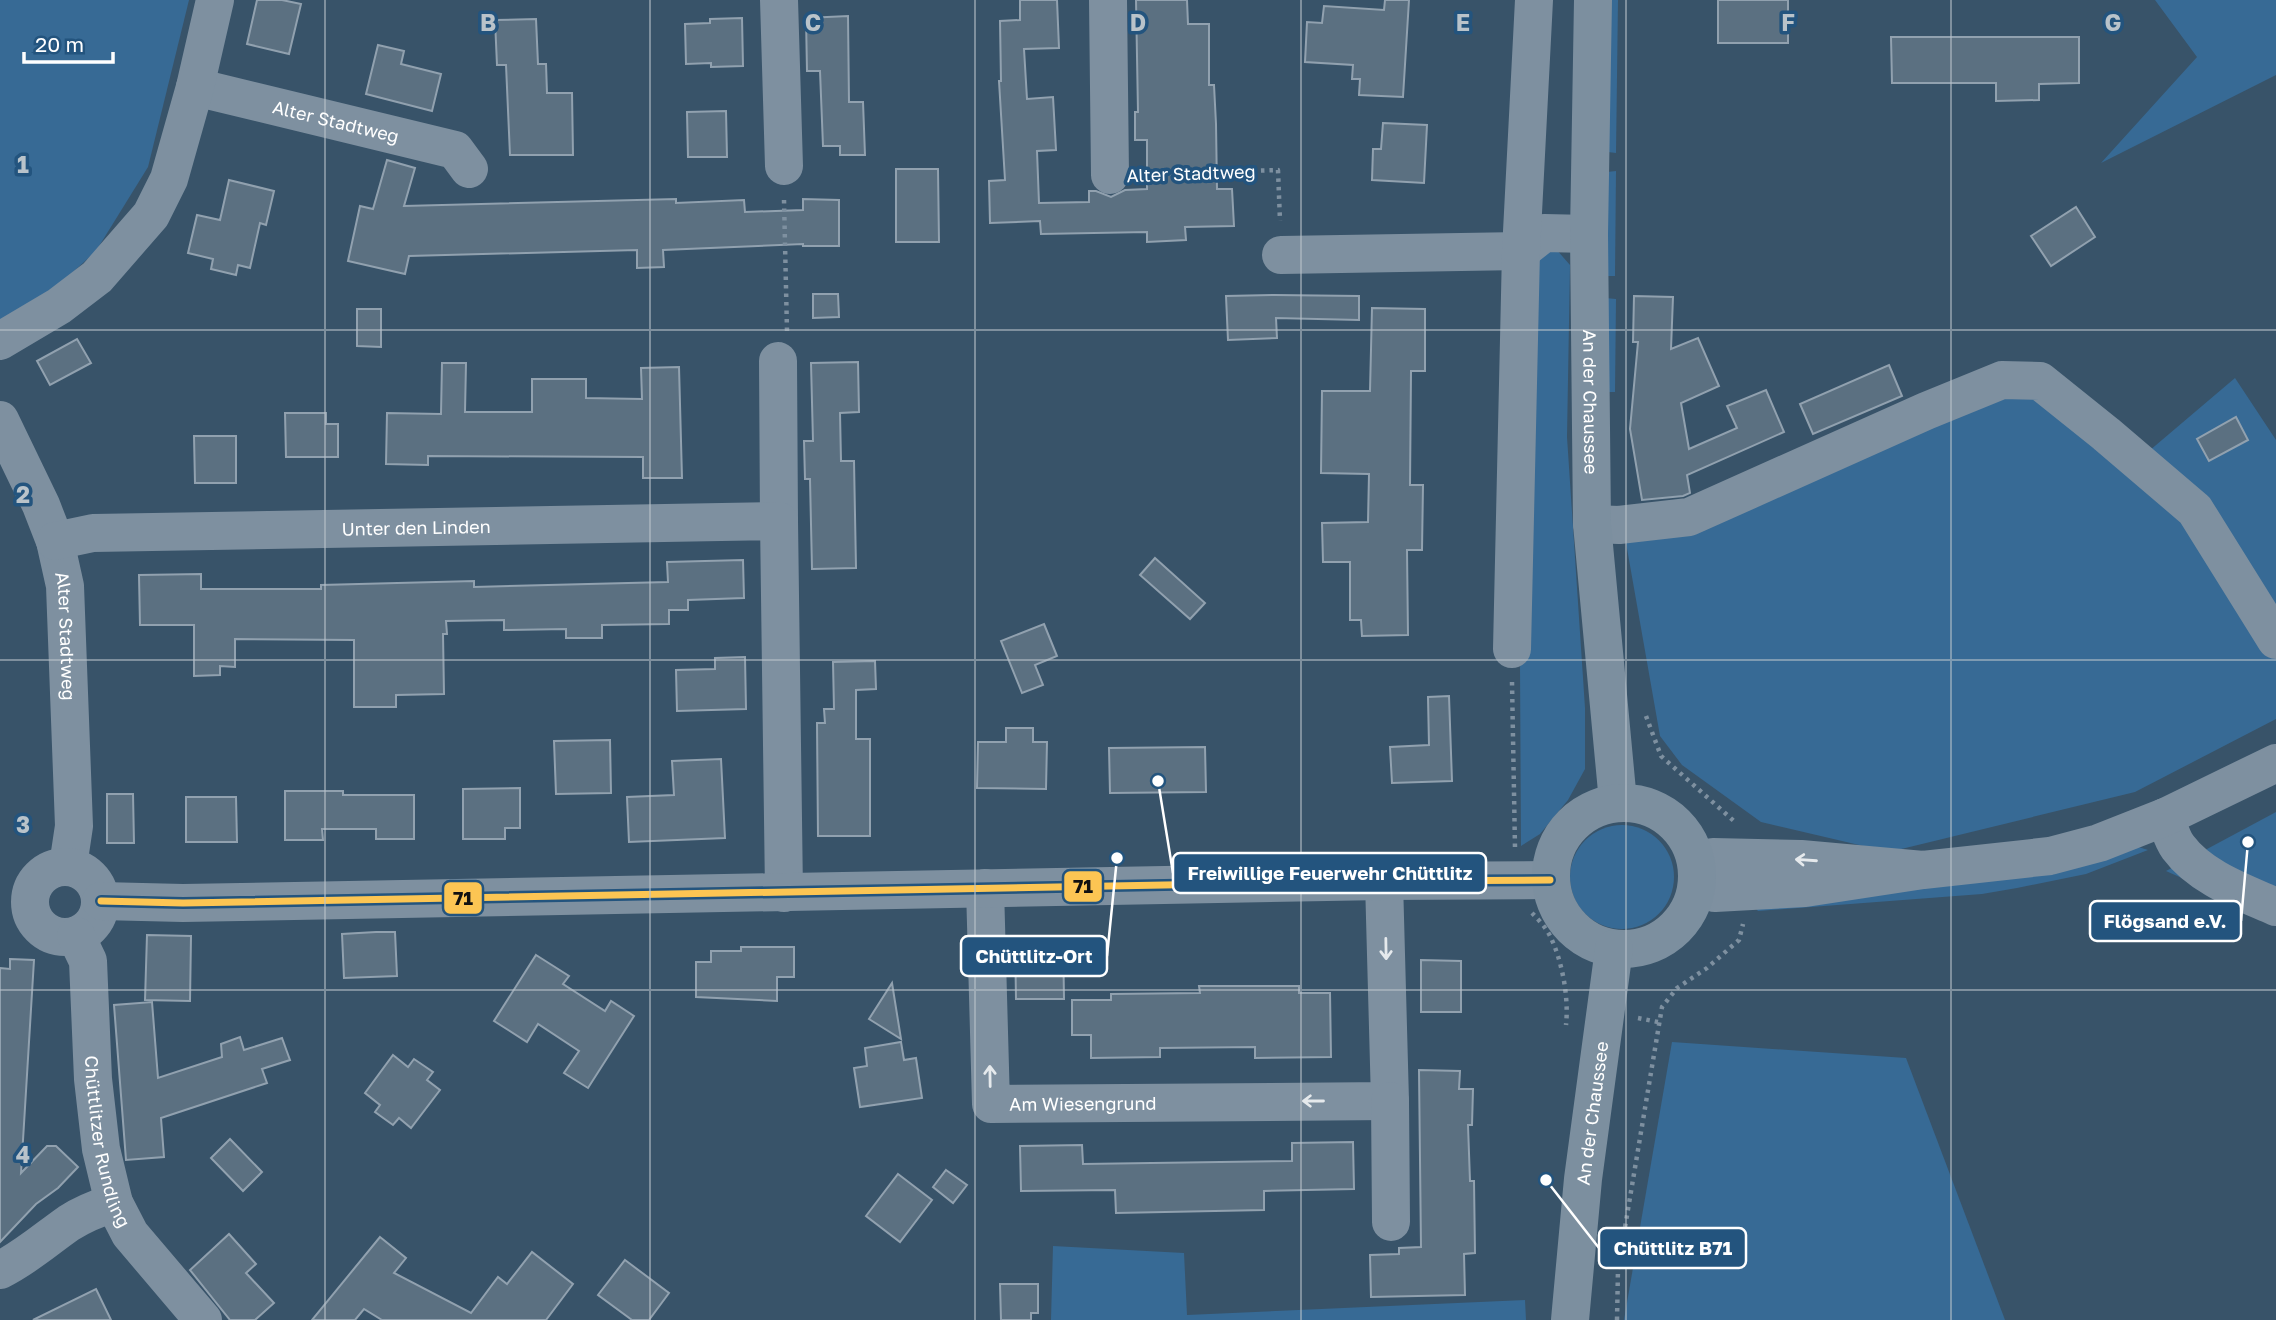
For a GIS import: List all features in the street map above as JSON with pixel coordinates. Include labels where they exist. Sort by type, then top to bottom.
[{"type":"main road","name":"An der Chaussee","points":[[1593,0],[1589,234],[1592,524],[1618,802]]},
{"type":"main road","points":[[1618,802],[1637,803],[1656,809],[1673,820],[1686,836],[1695,854],[1698,876],[1692,906],[1684,920],[1672,932],[1643,947],[1614,949],[1588,940],[1570,926],[1557,906],[1531,890],[1551,864],[1567,829],[1581,816],[1598,807],[1618,802]]},
{"type":"main road","name":"An der Chaussee","points":[[1570,1320],[1583,1179],[1614,949]]},
{"type":"street","points":[[0,341],[59,306],[97,278],[151,215],[169,180],[215,0]]},
{"type":"street","points":[[779,0],[784,166]]},
{"type":"street","name":"Alter Stadtweg","points":[[1108,0],[1110,175]]},
{"type":"street","points":[[1512,649],[1521,251],[1534,0]]},
{"type":"street","name":"Alter Stadtweg","points":[[194,87],[455,150],[469,169]]},
{"type":"street","points":[[1281,255],[1521,251],[1545,233],[1589,234]]},
{"type":"street","points":[[778,361],[784,893]]},
{"type":"street","points":[[1592,524],[1619,525],[1689,517],[1926,411],[2003,380],[2040,381],[2195,510],[2276,640]]},
{"type":"street","name":"Alter Stadtweg","points":[[0,420],[41,505],[55,541],[65,586],[74,826],[68,866]]},
{"type":"street","name":"Unter den Linden","points":[[55,541],[93,533],[779,521]]},
{"type":"street","points":[[1698,876],[1715,893],[1743,875],[1805,888],[1923,870],[2050,856],[2099,842],[2165,817],[2276,763]]},
{"type":"street","points":[[2165,817],[2177,846],[2194,864],[2227,886],[2276,907]]},
{"type":"street","points":[[68,866],[78,869],[94,881],[101,901],[98,916],[89,928],[76,936],[62,937],[48,933],[38,925],[31,912],[15,897],[33,885],[42,874],[54,868],[68,866]]},
{"type":"street","points":[[101,901],[183,903],[1384,881],[1531,890]]},
{"type":"street","points":[[1384,881],[1391,1222]]},
{"type":"street","name":"Am Wiesengrund","points":[[985,888],[991,1104],[1390,1101]]},
{"type":"street","name":"Chüttlitzer Rundling","points":[[76,936],[88,961],[93,1079],[102,1149],[114,1203],[131,1234],[203,1320]]},
{"type":"street","points":[[0,1270],[14,1263],[70,1222],[92,1210],[114,1203]]},
{"type":"path","points":[[778,361],[787,346],[784,166]]},
{"type":"path","name":"Alter Stadtweg","points":[[1110,175],[1278,170],[1281,255]]},
{"type":"path","points":[[1512,649],[1515,839],[1565,982],[1568,1009],[1565,1036]]},
{"type":"path","points":[[1617,1320],[1618,1269],[1662,1007],[1676,988],[1707,968],[1739,940],[1744,919],[1740,830],[1735,822],[1661,756],[1645,714]]},
{"type":"path","points":[[1632,1017],[1658,1022]]},
{"type":"shaded area","points":[[0,0],[189,0],[148,167],[96,251],[60,284],[0,320]]},
{"type":"shaded area","points":[[1611,0],[1618,0],[1616,153],[1608,152]]},
{"type":"shaded area","points":[[2155,0],[2276,0],[2276,75],[2101,163],[2197,57]]},
{"type":"shaded area","points":[[1616,171],[1615,276],[1607,276],[1607,172]]},
{"type":"shaded area","points":[[1556,249],[1570,265],[1567,437],[1585,708],[1585,769],[1568,800],[1540,834],[1521,846],[1520,665],[1535,252]]},
{"type":"shaded area","points":[[1605,298],[1616,299],[1615,392],[1605,392]]},
{"type":"shaded area","points":[[2042,371],[2149,451],[2235,378],[2276,440],[2276,719],[2135,792],[1889,852],[1761,822],[1682,765],[1660,736],[1625,537]]},
{"type":"shaded area","points":[[2276,812],[2276,920],[2166,871]]},
{"type":"shaded area","points":[[1622,825],[1642,829],[1665,848],[1670,857],[1674,877],[1670,897],[1651,920],[1642,925],[1622,929],[1602,925],[1579,906],[1574,897],[1570,877],[1574,857],[1593,834],[1602,829]]},
{"type":"shaded area","points":[[2132,845],[2148,850],[2086,874],[1982,894],[1758,911],[1749,901]]},
{"type":"shaded area","points":[[1672,1042],[1906,1058],[2005,1320],[1624,1320]]},
{"type":"shaded area","points":[[1053,1246],[1184,1253],[1187,1315],[1525,1300],[1526,1320],[1051,1320]]},
{"type":"building","points":[[257,0],[282,0],[301,4],[289,54],[247,44]]},
{"type":"building","points":[[1020,0],[1057,0],[1059,48],[1024,49],[1027,99],[1053,97],[1056,150],[1037,151],[1039,203],[1089,202],[1089,191],[1111,197],[1125,190],[1147,189],[1147,140],[1135,140],[1135,112],[1138,112],[1136,0],[1187,0],[1188,24],[1209,24],[1209,85],[1214,85],[1217,189],[1232,189],[1234,226],[1185,227],[1186,240],[1147,242],[1147,232],[1041,234],[1040,221],[990,223],[989,181],[1005,180],[999,81],[1000,21],[1020,20]]},
{"type":"building","points":[[1385,0],[1409,0],[1403,97],[1359,95],[1360,79],[1352,79],[1353,65],[1305,62],[1307,22],[1322,23],[1324,6],[1384,10]]},
{"type":"building","points":[[1718,0],[1788,0],[1788,43],[1718,43]]},
{"type":"building","points":[[848,16],[849,102],[863,102],[865,155],[840,155],[840,146],[823,146],[820,71],[807,71],[806,18]]},
{"type":"building","points":[[742,18],[743,66],[711,67],[711,63],[686,64],[685,24],[710,23],[710,19]]},
{"type":"building","points":[[536,19],[538,64],[546,64],[547,93],[572,93],[573,155],[510,155],[506,65],[497,65],[495,20]]},
{"type":"building","points":[[1891,37],[2079,37],[2079,83],[2039,84],[2039,100],[1996,101],[1996,83],[1892,83]]},
{"type":"building","points":[[378,45],[404,51],[401,64],[441,74],[432,111],[366,94]]},
{"type":"building","points":[[726,111],[727,157],[688,157],[687,112]]},
{"type":"building","points":[[1383,123],[1427,125],[1424,183],[1372,180],[1373,149],[1381,149]]},
{"type":"building","points":[[387,160],[415,168],[404,206],[676,199],[676,203],[744,200],[745,212],[803,210],[803,199],[839,200],[839,246],[803,244],[663,250],[664,267],[637,268],[637,250],[409,256],[405,274],[348,261],[360,206],[373,209]]},
{"type":"building","points":[[896,169],[938,169],[939,242],[896,242]]},
{"type":"building","points":[[229,180],[274,191],[266,225],[260,223],[250,268],[238,265],[236,275],[211,269],[213,259],[188,253],[197,215],[220,220]]},
{"type":"building","points":[[2076,207],[2095,237],[2051,266],[2031,236]]},
{"type":"building","points":[[813,294],[838,294],[839,317],[813,318]]},
{"type":"building","points":[[1226,296],[1359,296],[1359,320],[1276,318],[1277,338],[1228,340]]},
{"type":"building","points":[[1634,296],[1673,297],[1671,349],[1698,338],[1719,386],[1681,403],[1689,449],[1737,428],[1727,406],[1766,390],[1784,432],[1687,475],[1690,493],[1683,496],[1642,500],[1630,429],[1638,342],[1633,342]]},
{"type":"building","points":[[1372,308],[1425,309],[1425,371],[1411,371],[1410,485],[1423,485],[1422,550],[1407,550],[1408,635],[1362,636],[1361,620],[1350,620],[1350,562],[1323,562],[1322,523],[1368,522],[1369,474],[1321,473],[1322,391],[1370,391]]},
{"type":"building","points":[[357,309],[381,309],[381,347],[357,346]]},
{"type":"building","points":[[77,339],[91,363],[50,385],[37,361]]},
{"type":"building","points":[[858,362],[859,412],[840,413],[841,461],[854,461],[856,568],[812,569],[810,479],[805,479],[804,441],[813,441],[811,363]]},
{"type":"building","points":[[442,363],[466,363],[465,412],[532,412],[532,379],[586,379],[586,398],[642,399],[641,368],[679,367],[682,478],[643,478],[643,457],[428,456],[428,465],[386,464],[387,413],[441,414]]},
{"type":"building","points":[[1889,365],[1902,396],[1813,434],[1800,404]]},
{"type":"building","points":[[285,413],[326,413],[326,424],[338,424],[338,457],[286,457]]},
{"type":"building","points":[[2236,417],[2248,440],[2209,461],[2197,439]]},
{"type":"building","points":[[194,436],[236,436],[236,483],[195,483]]},
{"type":"building","points":[[1155,558],[1205,603],[1190,619],[1140,575]]},
{"type":"building","points":[[743,560],[744,598],[688,600],[688,610],[669,610],[669,624],[602,625],[602,638],[566,638],[566,629],[504,630],[504,620],[446,621],[447,634],[443,634],[444,694],[396,695],[396,707],[354,707],[354,640],[235,639],[235,667],[220,666],[220,675],[194,676],[194,625],[140,625],[139,575],[201,574],[201,589],[321,589],[321,585],[474,581],[474,587],[668,582],[667,562]]},
{"type":"building","points":[[1044,624],[1057,656],[1035,665],[1043,685],[1022,693],[1001,641]]},
{"type":"building","points":[[745,657],[746,709],[677,711],[676,670],[715,669],[715,658]]},
{"type":"building","points":[[875,661],[876,689],[856,690],[856,739],[870,739],[870,836],[818,836],[817,723],[825,723],[824,709],[834,709],[833,662]]},
{"type":"building","points":[[1449,696],[1452,781],[1392,783],[1390,747],[1429,745],[1428,697]]},
{"type":"building","points":[[1006,728],[1033,728],[1033,742],[1047,742],[1046,789],[977,788],[978,742],[1006,742]]},
{"type":"building","points":[[610,740],[611,793],[556,794],[554,741]]},
{"type":"building","points":[[1205,747],[1206,792],[1110,793],[1109,748]]},
{"type":"building","points":[[721,759],[725,838],[629,842],[627,797],[674,795],[672,761]]},
{"type":"building","points":[[520,788],[520,828],[505,828],[505,839],[463,839],[463,789]]},
{"type":"building","points":[[285,791],[343,791],[343,795],[414,795],[414,839],[376,839],[376,829],[322,829],[323,840],[285,840]]},
{"type":"building","points":[[107,794],[133,794],[134,843],[107,843]]},
{"type":"building","points":[[186,797],[236,797],[237,842],[186,842]]},
{"type":"building","points":[[395,932],[397,976],[344,978],[342,934]]},
{"type":"building","points":[[147,935],[191,936],[190,1001],[145,1000]]},
{"type":"building","points":[[1063,936],[1064,999],[1016,999],[1015,937]]},
{"type":"building","points":[[741,947],[794,947],[794,977],[777,977],[777,1001],[696,997],[696,962],[711,962],[711,951],[741,951]]},
{"type":"building","points":[[536,955],[569,976],[563,984],[605,1011],[611,1001],[634,1016],[588,1088],[564,1073],[579,1051],[538,1024],[527,1042],[494,1021]]},
{"type":"building","points":[[10,959],[34,960],[21,1173],[47,1146],[56,1146],[78,1167],[58,1188],[36,1204],[0,1242],[0,968],[10,969]]},
{"type":"building","points":[[1421,960],[1461,961],[1461,1012],[1421,1012]]},
{"type":"building","points":[[892,983],[901,1039],[869,1019]]},
{"type":"building","points":[[1199,986],[1299,986],[1299,993],[1330,993],[1331,1057],[1255,1058],[1255,1047],[1160,1048],[1160,1057],[1091,1058],[1091,1035],[1072,1035],[1072,1000],[1111,1000],[1111,994],[1200,993]]},
{"type":"building","points":[[152,1002],[158,1078],[222,1057],[221,1044],[240,1037],[244,1050],[282,1038],[290,1060],[262,1069],[267,1083],[161,1118],[164,1157],[126,1160],[114,1005]]},
{"type":"building","points":[[901,1042],[904,1060],[916,1058],[922,1098],[860,1107],[854,1068],[867,1066],[865,1048]]},
{"type":"building","points":[[393,1055],[408,1067],[414,1059],[433,1072],[427,1080],[440,1090],[411,1128],[399,1118],[393,1125],[375,1112],[380,1105],[365,1093]]},
{"type":"building","points":[[1419,1070],[1460,1071],[1459,1089],[1473,1089],[1472,1125],[1468,1125],[1470,1181],[1474,1181],[1475,1253],[1464,1254],[1465,1295],[1371,1297],[1370,1255],[1399,1254],[1399,1248],[1421,1247]]},
{"type":"building","points":[[230,1139],[262,1172],[243,1191],[211,1158]]},
{"type":"building","points":[[1353,1142],[1354,1189],[1264,1191],[1264,1210],[1116,1213],[1115,1190],[1021,1191],[1020,1146],[1082,1145],[1083,1164],[1292,1161],[1292,1143]]},
{"type":"building","points":[[946,1170],[967,1185],[953,1203],[933,1187]]},
{"type":"building","points":[[898,1174],[932,1200],[900,1242],[866,1216]]},
{"type":"building","points":[[229,1234],[256,1264],[246,1273],[274,1303],[255,1320],[230,1320],[190,1270]]},
{"type":"building","points":[[380,1237],[406,1258],[394,1273],[471,1313],[498,1277],[507,1284],[532,1252],[573,1284],[546,1320],[382,1320],[364,1309],[355,1320],[312,1320]]},
{"type":"building","points":[[625,1260],[669,1293],[649,1320],[632,1320],[598,1295]]},
{"type":"building","points":[[1000,1284],[1038,1284],[1038,1313],[1031,1313],[1031,1320],[1001,1320]]},
{"type":"building","points":[[96,1289],[111,1320],[33,1320]]},
{"type":"transit line","name":"71","points":[[101,901],[183,903],[1550,880]]},
{"type":"place","name":"Freiwillige Feuerwehr Chüttlitz","points":[[1158,781]]},
{"type":"place","name":"Flögsand e.V.","points":[[2248,842]]},
{"type":"place","name":"Chüttlitz-Ort","points":[[1117,858]]},
{"type":"place","name":"Chüttlitz B71","points":[[1546,1180]]}]
